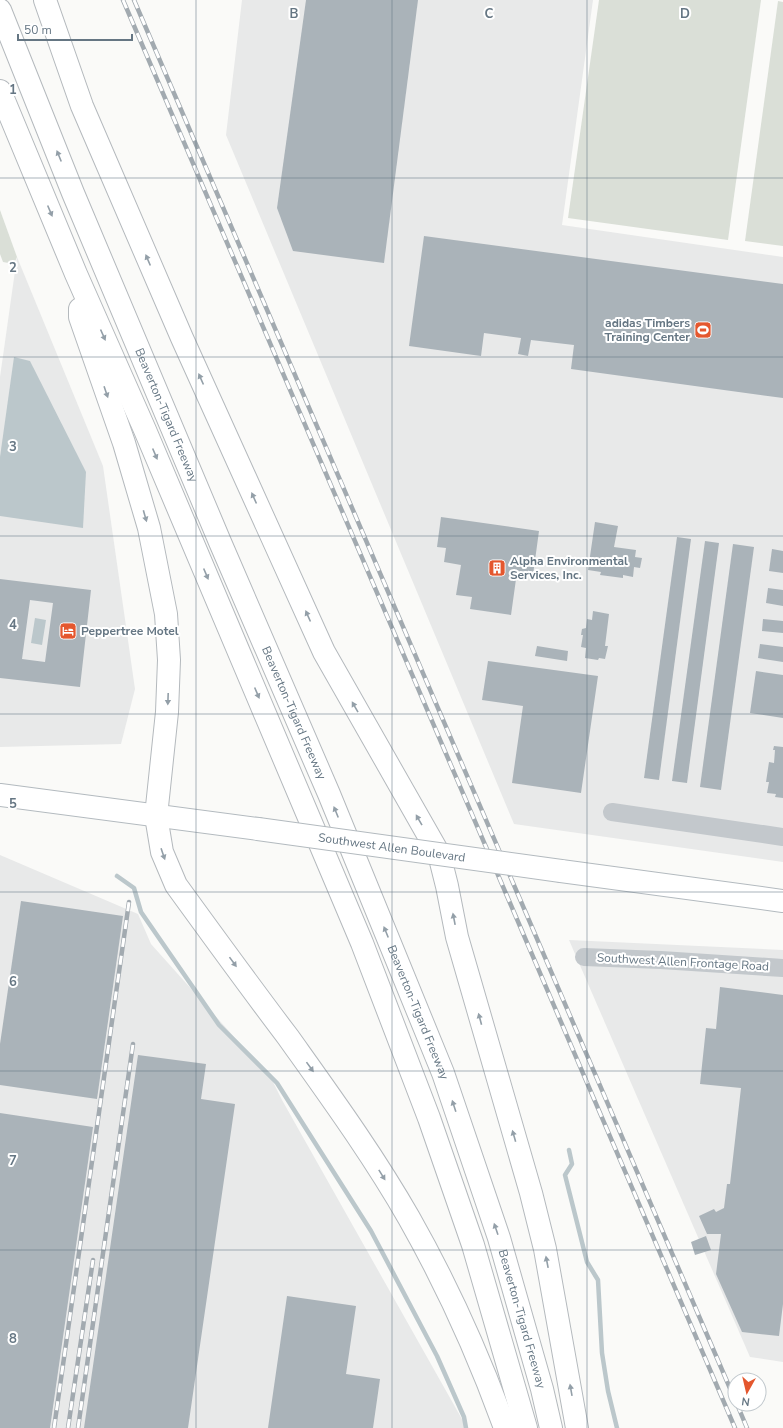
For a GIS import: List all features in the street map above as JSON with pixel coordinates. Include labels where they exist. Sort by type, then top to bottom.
[{"type":"main road","points":[[45,0],[85,113],[179,330],[324,652],[439,854],[458,937],[531,1193],[545,1249],[577,1428]]},
{"type":"main road","name":"Beaverton-Tigard Freeway","points":[[0,10],[73,193],[220,542],[332,801],[443,1073],[499,1238],[542,1389],[551,1428]]},
{"type":"main road","points":[[0,91],[76,274],[145,430],[268,717],[396,1027],[473,1246],[526,1428]]},
{"type":"main road","points":[[76,274],[80,317],[124,443],[146,521],[166,614],[169,660],[167,704],[156,816],[162,852],[176,885],[344,1114],[408,1216],[431,1258],[463,1323],[505,1428]]},
{"type":"main road","name":"Southwest Allen Boulevard","points":[[0,795],[783,901]]},
{"type":"street","points":[[612,812],[783,837]]},
{"type":"street","name":"Southwest Allen Frontage Road","points":[[584,957],[668,960],[783,968]]},
{"type":"shaded area","points":[[242,0],[593,0],[562,225],[783,257],[783,862],[514,824],[226,135]]},
{"type":"shaded area","points":[[599,0],[761,0],[728,240],[568,218]]},
{"type":"shaded area","points":[[778,1],[783,2],[783,246],[745,241]]},
{"type":"shaded area","points":[[0,210],[17,257],[14,264],[3,262],[0,254]]},
{"type":"shaded area","points":[[17,257],[103,466],[135,689],[121,744],[0,747],[0,377]]},
{"type":"shaded area","points":[[14,357],[30,361],[86,472],[83,528],[0,516],[0,457]]},
{"type":"shaded area","points":[[35,618],[46,620],[42,645],[31,643]]},
{"type":"shaded area","points":[[0,855],[138,914],[151,944],[271,1078],[467,1428],[0,1428]]},
{"type":"shaded area","points":[[569,940],[783,950],[783,1362],[750,1357]]},
{"type":"building","points":[[306,0],[418,0],[384,263],[293,251],[277,208]]},
{"type":"building","points":[[424,236],[783,284],[783,398],[571,369],[574,345],[531,340],[528,356],[518,354],[521,338],[484,333],[481,356],[409,346]]},
{"type":"building","name":"Alpha Environmental Services, Inc.","points":[[441,517],[539,531],[533,575],[517,572],[511,615],[470,609],[472,597],[456,595],[461,565],[444,562],[446,548],[437,547]]},
{"type":"building","points":[[595,522],[618,526],[614,547],[636,550],[635,557],[642,558],[640,568],[634,567],[633,577],[623,575],[623,578],[600,575],[601,572],[588,570]]},
{"type":"building","points":[[677,537],[691,539],[659,780],[644,778]]},
{"type":"building","points":[[705,541],[719,543],[687,783],[672,781]]},
{"type":"building","points":[[733,544],[754,547],[721,790],[700,787]]},
{"type":"building","points":[[772,549],[783,551],[783,573],[769,571]]},
{"type":"building","name":"Peppertree Motel","points":[[0,579],[91,590],[80,687],[0,678]],"holes":[[[30,600],[53,603],[45,662],[22,659]]]},
{"type":"building","points":[[768,588],[783,590],[783,606],[766,603]]},
{"type":"building","points":[[593,611],[609,614],[605,646],[608,646],[605,659],[599,658],[598,660],[585,658],[586,648],[581,647],[583,635],[581,635],[582,629],[586,628],[587,619],[592,620]]},
{"type":"building","points":[[763,619],[783,621],[783,633],[762,631]]},
{"type":"building","points":[[760,644],[783,647],[783,662],[758,658]]},
{"type":"building","points":[[537,646],[568,651],[567,661],[535,656]]},
{"type":"building","points":[[488,661],[598,676],[581,793],[512,783],[523,706],[482,700]]},
{"type":"building","points":[[756,671],[783,675],[783,718],[750,713]]},
{"type":"building","points":[[774,746],[783,747],[783,798],[775,797],[776,794],[767,793],[769,782],[766,782],[769,762],[774,763]]},
{"type":"building","points":[[21,901],[123,916],[97,1099],[0,1085],[0,1044]]},
{"type":"building","points":[[720,987],[783,995],[783,1304],[779,1336],[742,1332],[716,1274],[721,1234],[707,1234],[699,1216],[714,1209],[716,1212],[724,1208],[727,1184],[730,1184],[741,1088],[700,1084],[706,1028],[716,1029]]},
{"type":"building","points":[[138,1055],[206,1064],[201,1099],[235,1104],[188,1428],[84,1428]]},
{"type":"building","points":[[0,1113],[93,1127],[50,1428],[0,1428]]},
{"type":"building","points":[[706,1236],[711,1250],[695,1255],[691,1242]]},
{"type":"building","points":[[287,1296],[356,1306],[346,1374],[380,1379],[373,1428],[268,1428]]},
{"type":"waterway","points":[[117,876],[134,888],[141,912],[219,1025],[277,1083],[371,1231],[437,1356],[464,1417],[466,1428]]},
{"type":"waterway","points":[[569,1150],[572,1164],[565,1175],[587,1262],[598,1280],[602,1353],[608,1391],[617,1428]]},
{"type":"railway","points":[[123,0],[735,1428]]},
{"type":"railway","points":[[134,0],[727,1381]]},
{"type":"railway","points":[[54,1428],[129,902]]},
{"type":"railway","points":[[78,1428],[133,1044]]},
{"type":"railway","points":[[68,1428],[93,1260]]},
{"type":"railway","points":[[740,1412],[747,1428]]},
{"type":"place","name":"adidas Timbers Training Center","points":[[703,330]]},
{"type":"place","name":"Alpha Environmental Services, Inc.","points":[[497,568]]},
{"type":"place","name":"Peppertree Motel","points":[[68,631]]}]
